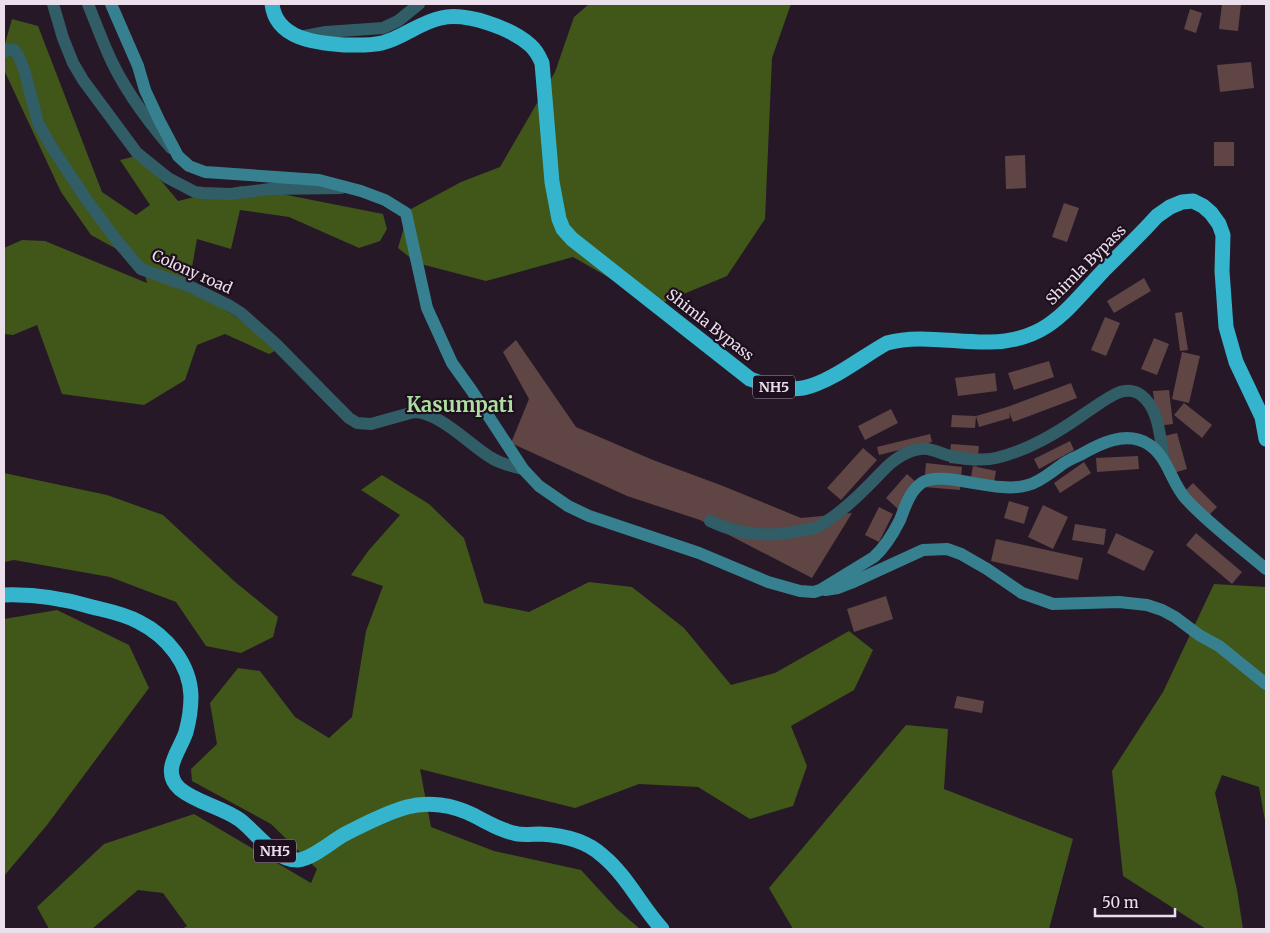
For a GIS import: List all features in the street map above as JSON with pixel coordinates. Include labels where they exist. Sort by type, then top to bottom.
[{"type":"highway","name":"Shimla Bypass","points":[[272,4],[279,22],[299,37],[321,43],[366,46],[393,40],[428,22],[452,16],[474,19],[502,29],[518,36],[530,45],[538,53],[542,64],[552,182],[559,219],[563,229],[572,239],[750,379],[770,387],[802,388],[820,382],[858,361],[873,350],[899,339],[970,343],[1000,342],[1024,338],[1036,333],[1060,318],[1157,216],[1170,207],[1182,202],[1194,202],[1203,206],[1211,213],[1219,224],[1223,235],[1222,271],[1226,327],[1236,362],[1262,417],[1266,439]]},
{"type":"highway","name":"NH5","points":[[4,594],[30,594],[62,598],[119,614],[138,621],[154,630],[168,643],[182,663],[191,696],[186,732],[171,770],[173,782],[188,795],[239,820],[265,844],[287,858],[298,860],[306,858],[343,835],[374,820],[408,807],[424,804],[442,806],[473,815],[514,833],[556,836],[589,846],[603,855],[619,871],[633,893],[662,929]]},
{"type":"street","points":[[53,4],[63,38],[73,63],[83,80],[137,153],[168,178],[195,192],[203,193],[232,194],[287,188],[348,188]]},
{"type":"street","points":[[88,4],[107,51],[127,89],[147,121],[189,166],[205,172],[307,178],[348,188],[385,200],[406,214],[427,308],[452,363],[523,469],[539,486],[568,506],[630,530],[699,553],[768,582],[800,591],[814,592],[838,588],[923,550],[947,549],[987,569],[1022,593],[1053,604],[1119,602],[1147,605],[1162,610],[1219,646],[1266,684]]},
{"type":"street","points":[[111,4],[138,66],[145,90],[178,156]]},
{"type":"street","points":[[299,37],[326,32],[383,28],[398,20],[419,4]]},
{"type":"street","name":"Colony road","points":[[4,52],[10,49],[18,55],[24,69],[38,123],[51,146],[86,199],[141,269],[166,280],[190,287],[241,313],[276,344],[349,418],[357,423],[371,424],[414,412],[421,412],[438,420],[492,458],[506,465],[523,469]]},
{"type":"street","points":[[710,521],[729,530],[751,534],[778,535],[815,528],[840,513],[883,470],[907,453],[928,448],[948,456],[980,459],[994,458],[1013,453],[1038,443],[1107,399],[1120,392],[1130,390],[1140,394],[1154,412],[1164,461]]},
{"type":"street","points":[[820,590],[874,557],[881,550],[900,520],[910,497],[924,481],[936,478],[1001,488],[1028,485],[1098,445],[1128,438],[1149,444],[1164,461],[1184,497],[1217,528],[1266,569]]},
{"type":"green space","points":[[589,4],[791,4],[772,58],[765,219],[727,276],[657,305],[573,257],[486,281],[417,263],[398,248],[409,210],[461,182],[500,167],[555,72],[574,17]]},
{"type":"green space","points":[[12,19],[38,26],[102,192],[136,215],[150,205],[120,160],[140,155],[178,201],[241,186],[383,214],[387,229],[380,241],[359,248],[289,217],[240,210],[231,249],[197,239],[189,284],[211,301],[258,331],[279,349],[269,354],[225,334],[197,345],[185,380],[144,405],[62,394],[37,325],[13,335],[4,334],[4,248],[22,240],[45,241],[147,283],[142,263],[91,235],[61,192],[4,70],[4,47]]},
{"type":"green space","points":[[4,473],[107,495],[163,515],[234,581],[278,617],[273,637],[241,653],[206,646],[176,602],[110,577],[14,560],[4,562]]},
{"type":"green space","points":[[382,475],[429,504],[464,538],[484,603],[529,612],[589,582],[632,587],[684,628],[731,685],[775,673],[849,631],[873,650],[854,690],[791,726],[807,766],[793,806],[750,819],[698,787],[639,784],[575,808],[420,769],[431,827],[494,851],[581,870],[617,909],[640,929],[182,929],[187,926],[163,893],[138,890],[92,929],[49,929],[37,907],[104,844],[194,814],[311,883],[317,869],[271,824],[192,781],[191,769],[217,744],[210,703],[238,668],[260,671],[295,717],[329,738],[352,717],[366,631],[383,586],[351,575],[369,550],[400,515],[361,490]]},
{"type":"green space","points":[[1214,584],[1266,587],[1266,826],[1259,787],[1222,775],[1215,793],[1237,890],[1243,929],[1206,929],[1123,876],[1112,771],[1163,692]]},
{"type":"green space","points":[[57,610],[129,645],[149,688],[47,825],[4,876],[4,619]]},
{"type":"green space","points":[[906,725],[948,729],[944,789],[1073,839],[1049,929],[793,929],[769,888]]},
{"type":"building","points":[[1222,4],[1241,4],[1238,31],[1219,29]]},
{"type":"building","points":[[1190,9],[1202,13],[1196,33],[1184,29]]},
{"type":"building","points":[[1251,62],[1254,88],[1220,92],[1217,65]]},
{"type":"building","points":[[1214,142],[1234,142],[1234,166],[1214,166]]},
{"type":"building","points":[[1025,155],[1026,188],[1006,189],[1005,156]]},
{"type":"building","points":[[1064,203],[1079,208],[1067,242],[1052,237]]},
{"type":"building","points":[[1144,278],[1151,291],[1114,313],[1107,301]]},
{"type":"building","points":[[1182,312],[1188,350],[1180,351],[1175,313]]},
{"type":"building","points":[[1105,317],[1120,323],[1106,356],[1091,350]]},
{"type":"building","points":[[1154,338],[1169,344],[1157,375],[1141,369]]},
{"type":"building","points":[[516,340],[576,427],[653,460],[801,518],[852,513],[812,578],[700,520],[627,496],[511,443],[529,399],[503,352]]},
{"type":"building","points":[[1182,352],[1200,356],[1189,403],[1172,399]]},
{"type":"building","points":[[1049,361],[1054,377],[1014,390],[1008,373]]},
{"type":"building","points":[[995,373],[997,391],[958,396],[955,378]]},
{"type":"building","points":[[1071,383],[1077,398],[1013,422],[1009,412],[1010,418],[979,427],[976,416],[1007,407]]},
{"type":"building","points":[[1169,390],[1173,424],[1157,426],[1153,391]]},
{"type":"building","points":[[1184,403],[1212,425],[1202,438],[1174,415]]},
{"type":"building","points":[[891,409],[898,423],[865,440],[858,426]]},
{"type":"building","points":[[952,415],[976,416],[975,428],[951,427]]},
{"type":"building","points":[[1177,433],[1187,469],[1173,473],[1164,436]]},
{"type":"building","points":[[930,434],[932,442],[879,455],[877,447]]},
{"type":"building","points":[[1070,441],[1074,450],[1039,469],[1034,459]]},
{"type":"building","points":[[951,444],[979,446],[977,466],[949,463]]},
{"type":"building","points":[[863,448],[877,460],[841,500],[827,488]]},
{"type":"building","points":[[1138,456],[1139,469],[1097,472],[1096,458]]},
{"type":"building","points":[[1084,462],[1091,473],[1060,493],[1054,483]]},
{"type":"building","points":[[926,463],[962,467],[960,490],[924,487]]},
{"type":"building","points":[[973,466],[996,471],[994,482],[971,477]]},
{"type":"building","points":[[907,474],[921,487],[900,511],[886,498]]},
{"type":"building","points":[[1193,483],[1217,507],[1208,516],[1184,492]]},
{"type":"building","points":[[1009,501],[1029,507],[1024,524],[1004,518]]},
{"type":"building","points":[[1043,505],[1068,517],[1053,549],[1028,537]]},
{"type":"building","points":[[879,507],[893,514],[879,542],[865,535]]},
{"type":"building","points":[[1075,524],[1106,529],[1104,545],[1072,540]]},
{"type":"building","points":[[1116,533],[1154,551],[1144,571],[1107,553]]},
{"type":"building","points":[[1196,533],[1242,572],[1232,584],[1186,545]]},
{"type":"building","points":[[996,539],[1083,558],[1078,580],[991,561]]},
{"type":"building","points":[[886,596],[893,619],[854,632],[847,609]]},
{"type":"building","points":[[957,696],[984,701],[982,713],[954,708]]},
{"type":"district","name":"Kasumpati","points":[[460,405]]}]
